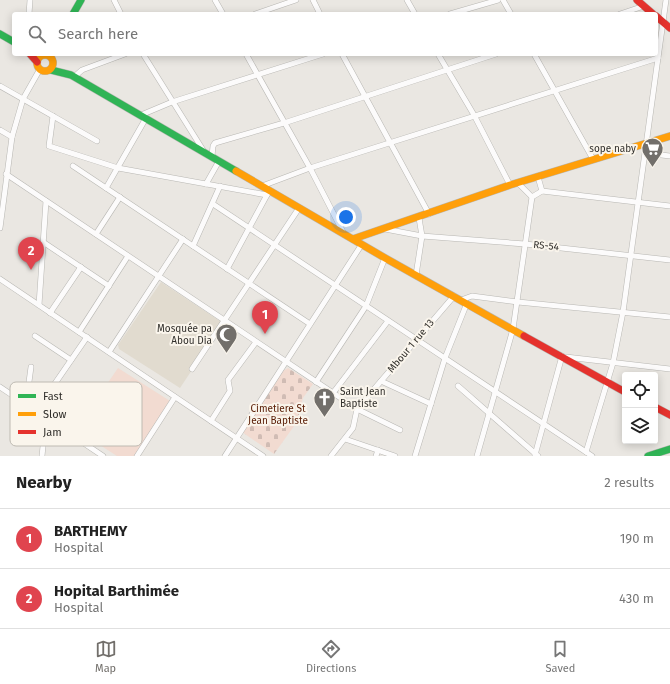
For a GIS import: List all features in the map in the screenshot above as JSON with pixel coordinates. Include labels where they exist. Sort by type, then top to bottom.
[{"type":"main road","points":[[637,0],[651,12]]},
{"type":"main road","points":[[74,12],[82,1]]},
{"type":"main road","points":[[658,18],[667,25]]},
{"type":"main road","points":[[0,34],[12,41]]},
{"type":"main road","points":[[53,61],[44,72],[40,69],[41,56],[48,56],[72,76],[212,156],[262,186],[268,192],[343,232],[385,258],[622,390]]},
{"type":"main road","points":[[353,239],[382,228],[419,218],[514,184],[670,136]]},
{"type":"main road","points":[[657,408],[670,415]]},
{"type":"main road","points":[[648,456],[670,449]]},
{"type":"street","points":[[29,12],[30,0]]},
{"type":"street","points":[[114,0],[120,12]]},
{"type":"street","points":[[215,0],[222,12]]},
{"type":"street","points":[[261,12],[296,0]]},
{"type":"street","points":[[313,0],[319,12]]},
{"type":"street","points":[[407,0],[414,12]]},
{"type":"street","points":[[457,12],[498,0]]},
{"type":"street","points":[[503,0],[510,12]]},
{"type":"street","points":[[586,452],[608,383],[623,312],[658,58],[667,25],[666,0]]},
{"type":"street","points":[[626,12],[644,6]]},
{"type":"street","points":[[72,76],[82,70],[119,56]]},
{"type":"street","points":[[144,56],[204,152]]},
{"type":"street","points":[[247,56],[310,168],[343,232]]},
{"type":"street","points":[[106,188],[118,168],[143,116],[172,102],[259,76],[317,56]]},
{"type":"street","points":[[343,56],[429,214]]},
{"type":"street","points":[[439,56],[514,184],[532,197]]},
{"type":"street","points":[[212,156],[213,146],[216,143],[284,123],[490,56]]},
{"type":"street","points":[[535,56],[593,159]]},
{"type":"street","points":[[262,186],[310,168],[390,142],[658,58]]},
{"type":"street","points":[[0,228],[12,137],[23,99],[40,69]]},
{"type":"street","points":[[0,86],[97,141]]},
{"type":"street","points":[[53,116],[49,146],[118,168],[206,184],[268,192],[227,269]]},
{"type":"street","points":[[0,130],[12,137]]},
{"type":"street","points":[[645,153],[670,156]]},
{"type":"street","points":[[206,184],[219,161]]},
{"type":"street","points":[[73,166],[310,324]]},
{"type":"street","points":[[6,174],[357,409],[400,430]]},
{"type":"street","points":[[538,177],[542,191]]},
{"type":"street","points":[[193,246],[220,186]]},
{"type":"street","points":[[532,197],[542,191],[670,206]]},
{"type":"street","points":[[477,456],[513,329],[532,197]]},
{"type":"street","points":[[96,234],[120,198]]},
{"type":"street","points":[[38,305],[46,201]]},
{"type":"street","points":[[213,204],[592,456]]},
{"type":"street","points":[[192,369],[299,208]]},
{"type":"street","points":[[416,275],[422,236],[419,218]]},
{"type":"street","name":"RS-54","points":[[382,228],[422,236],[525,244],[670,260]]},
{"type":"street","points":[[109,352],[183,239]]},
{"type":"street","points":[[44,242],[109,286]]},
{"type":"street","points":[[225,456],[362,244]]},
{"type":"street","points":[[79,332],[128,256]]},
{"type":"street","points":[[316,382],[366,306],[385,258]]},
{"type":"street","points":[[50,313],[81,267]]},
{"type":"street","points":[[0,279],[263,456]]},
{"type":"street","name":"Mbour 1 rue 13","points":[[331,456],[353,428],[357,409],[454,296]]},
{"type":"street","points":[[415,456],[464,301],[472,296],[670,317]]},
{"type":"street","points":[[333,393],[388,321]]},
{"type":"street","points":[[35,336],[71,360]]},
{"type":"street","points":[[56,382],[86,337]]},
{"type":"street","points":[[211,421],[230,391],[228,380],[256,342]]},
{"type":"street","points":[[458,386],[536,455],[564,357],[670,369]]},
{"type":"street","points":[[29,382],[31,367]]},
{"type":"street","points":[[381,381],[431,404]]},
{"type":"street","points":[[0,387],[10,394]]},
{"type":"street","points":[[137,456],[175,397]]},
{"type":"street","points":[[345,439],[395,456]]},
{"type":"street","points":[[42,456],[43,446]]},
{"type":"street","points":[[86,446],[97,454],[103,456]]},
{"type":"street","points":[[376,456],[378,450]]},
{"type":"shaded area","points":[[161,282],[223,323],[180,388],[119,349],[118,345]]},
{"type":"green space","points":[[118,368],[140,382],[108,382]]},
{"type":"green space","name":"Cimetiere St Jean Baptiste","points":[[288,368],[313,384],[303,398],[297,422],[274,454],[242,432],[283,371]]},
{"type":"green space","points":[[142,383],[170,401],[142,445]]},
{"type":"green space","points":[[101,446],[141,446],[135,456],[117,456]]},
{"type":"traffic: fast","points":[[74,12],[81,0]]},
{"type":"traffic: fast","points":[[0,34],[12,41]]},
{"type":"traffic: fast","points":[[51,70],[71,75],[236,171]]},
{"type":"traffic: fast","points":[[648,456],[670,449]]},
{"type":"traffic: slow","points":[[40,56],[37,60],[37,66],[42,71],[48,71],[51,69],[53,63]]},
{"type":"traffic: slow","points":[[50,56],[53,60],[53,63]]},
{"type":"traffic: slow","points":[[353,239],[510,185],[670,136]]},
{"type":"traffic: slow","points":[[236,171],[385,258],[524,336]]},
{"type":"traffic: jam","points":[[637,0],[651,12]]},
{"type":"traffic: jam","points":[[658,18],[670,28]]},
{"type":"traffic: jam","points":[[32,56],[37,62]]},
{"type":"traffic: jam","points":[[524,336],[622,390]]},
{"type":"traffic: jam","points":[[657,408],[670,415]]},
{"type":"place","name":"sope naby","points":[[652,168]]},
{"type":"place","name":"Hopital Barthimée","points":[[31,270]]},
{"type":"place","name":"BARTHEMY","points":[[265,334]]},
{"type":"place","name":"Mosquée pa Abou Dia","points":[[227,354]]},
{"type":"place","name":"Saint Jean Baptiste","points":[[325,418]]}]
